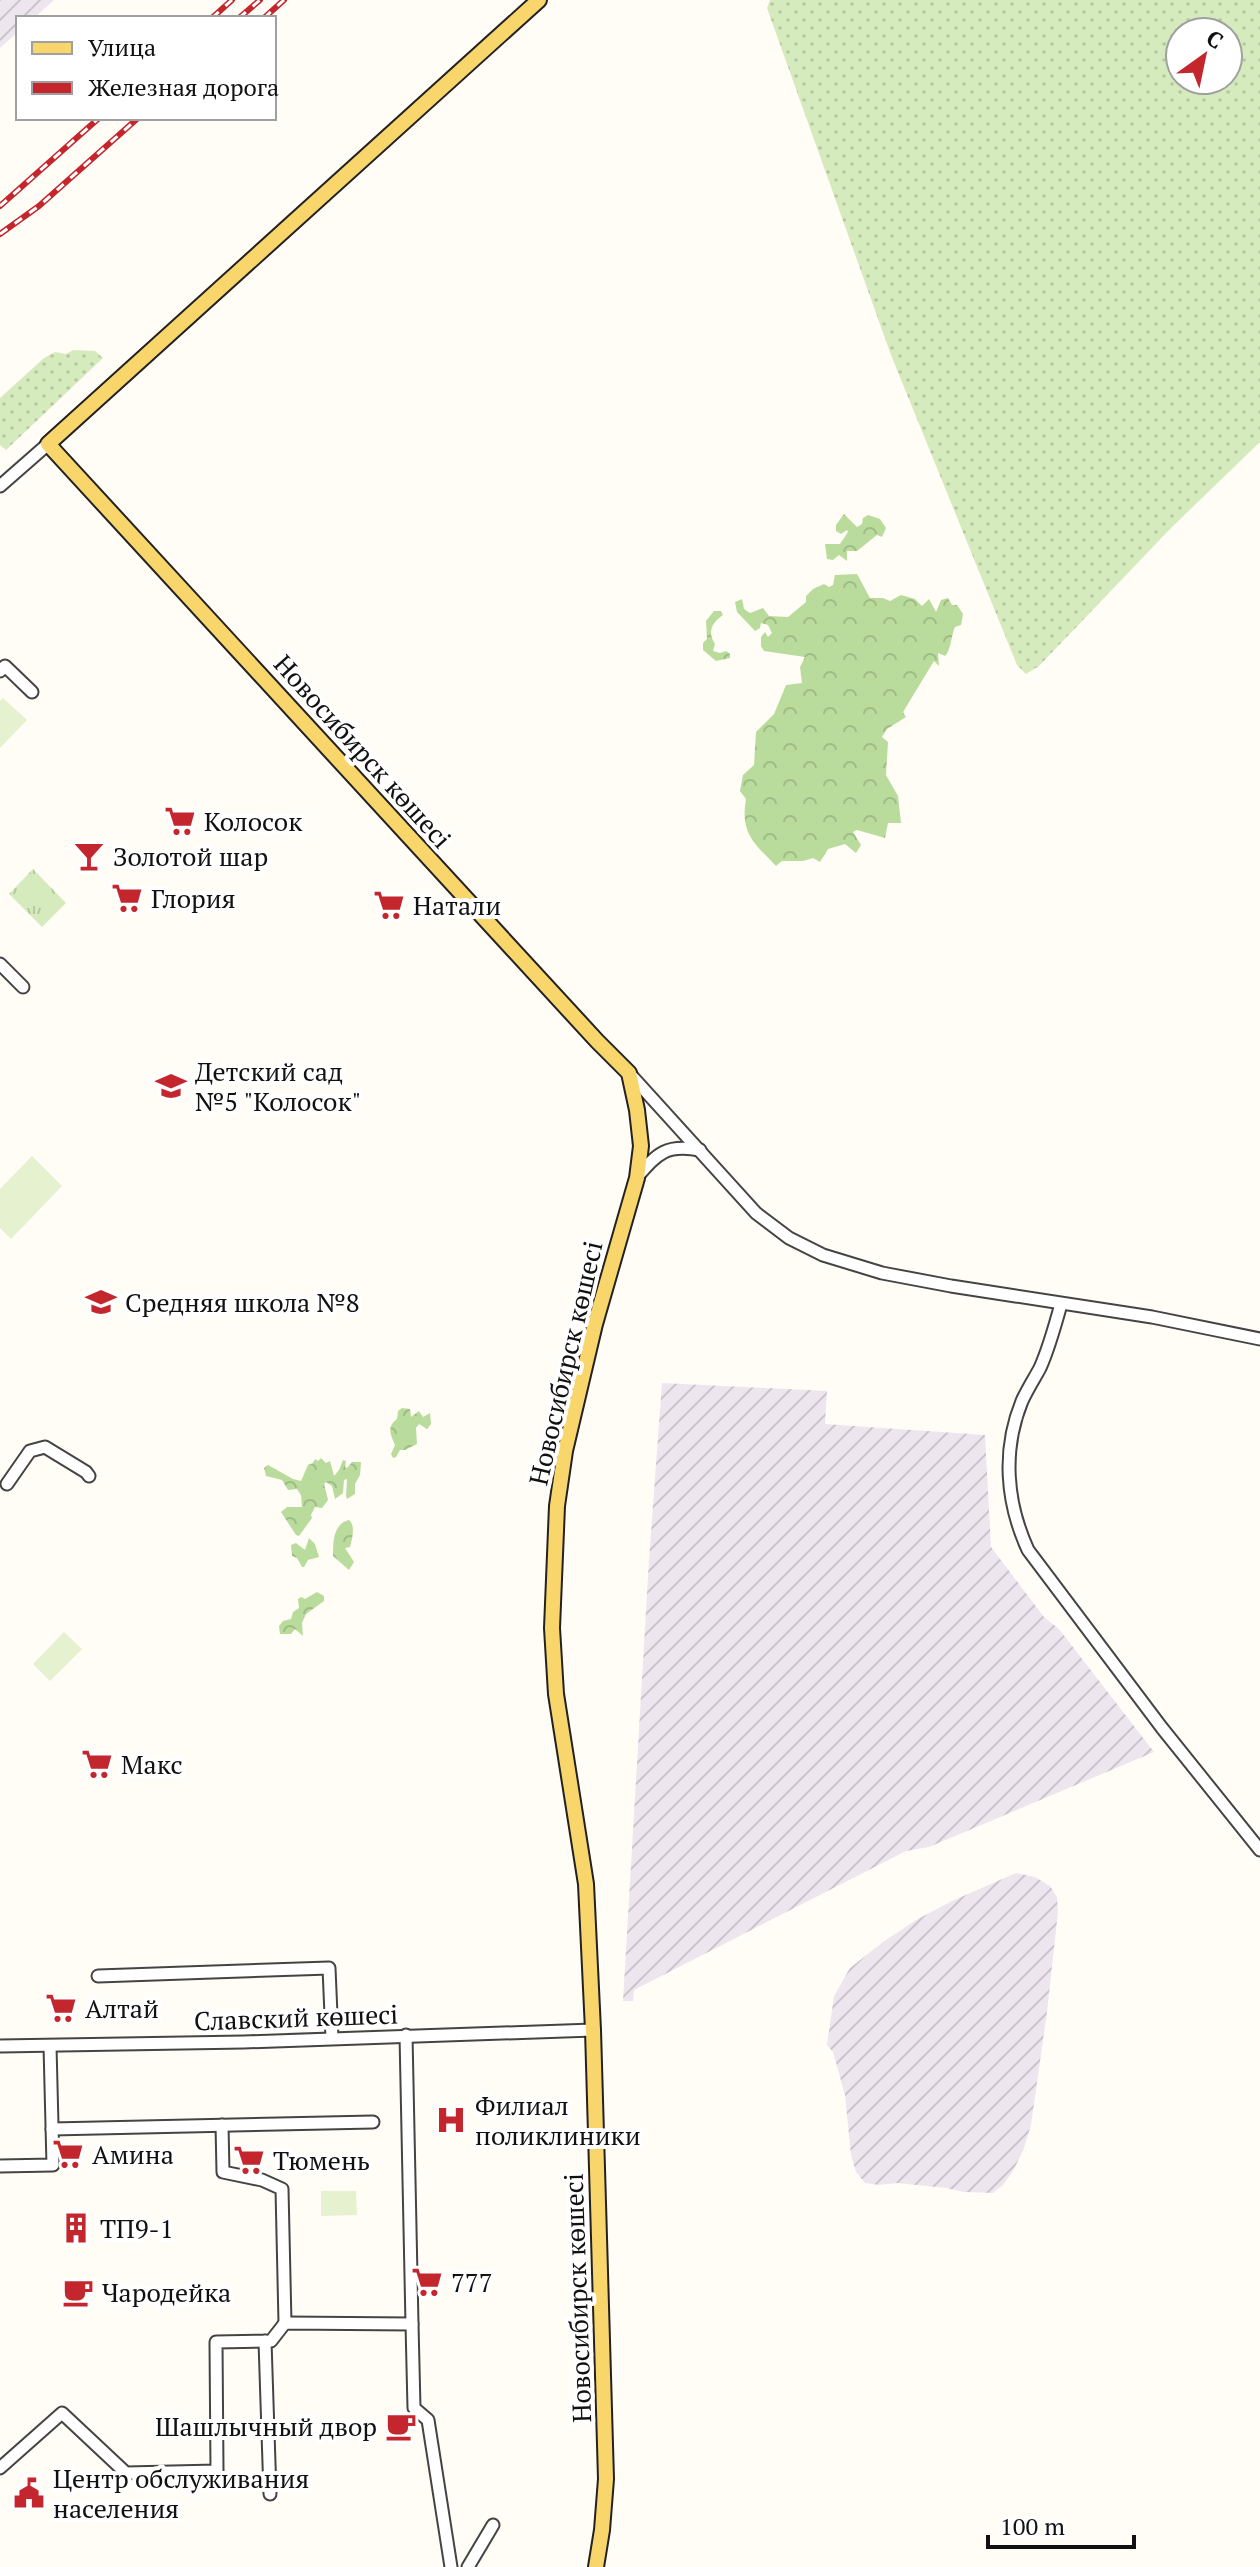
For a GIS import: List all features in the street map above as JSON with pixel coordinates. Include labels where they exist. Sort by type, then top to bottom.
[{"type":"main road","points":[[48,444],[539,0]]},
{"type":"main road","name":"Новосибирск көшесі","points":[[48,444],[629,1073],[640,1130],[637,1178],[611,1262],[572,1416],[560,1483],[554,1550],[553,1669],[586,1884],[593,2030],[606,2479],[596,2567]]},
{"type":"street","points":[[0,486],[48,444]]},
{"type":"street","points":[[0,671],[5,666],[32,692]]},
{"type":"street","points":[[0,964],[23,987]]},
{"type":"street","points":[[629,1073],[756,1213],[789,1238],[823,1255],[882,1273],[1141,1315],[1260,1339]]},
{"type":"street","points":[[637,1178],[666,1150],[678,1147],[700,1150]]},
{"type":"street","points":[[1061,1304],[1040,1368],[1022,1401],[1014,1427],[1008,1464],[1016,1524],[1028,1550],[1162,1728],[1260,1850]]},
{"type":"street","points":[[7,1484],[30,1451],[45,1447],[89,1476]]},
{"type":"street","points":[[98,1976],[329,1968],[332,2038]]},
{"type":"street","name":"Славский көшесі","points":[[0,2046],[593,2030]]},
{"type":"street","points":[[406,2035],[414,2408],[428,2420],[451,2567]]},
{"type":"street","points":[[0,2166],[53,2165],[50,2046]]},
{"type":"street","points":[[52,2129],[373,2122]]},
{"type":"street","points":[[0,2468],[62,2413],[126,2473],[217,2471],[216,2342],[271,2341],[285,2323],[282,2189],[262,2180],[223,2172],[222,2125]]},
{"type":"street","points":[[285,2323],[412,2324]]},
{"type":"street","points":[[265,2341],[270,2494]]},
{"type":"street","points":[[468,2567],[493,2525]]},
{"type":"shaded area","points":[[0,0],[54,0],[36,16],[16,16],[16,34],[0,48]]},
{"type":"shaded area","points":[[662,1383],[827,1391],[825,1424],[985,1435],[991,1547],[1154,1752],[929,1847],[906,1851],[634,1990],[633,2001],[623,2001],[649,1560]]},
{"type":"shaded area","points":[[1016,1873],[1035,1877],[1050,1886],[1057,1897],[1058,1912],[1031,2125],[1023,2151],[1003,2185],[993,2193],[897,2183],[865,2183],[856,2172],[851,2155],[845,2095],[833,2052],[827,2045],[834,1996],[850,1968],[883,1942],[952,1901]]},
{"type":"green space","points":[[770,0],[1260,0],[1260,442],[1172,527],[1039,666],[1026,674],[1017,665],[891,355],[767,8]]},
{"type":"green space","points":[[73,350],[95,351],[103,358],[6,450],[0,445],[0,398],[44,358],[55,352],[66,354]]},
{"type":"green space","points":[[844,514],[857,527],[868,515],[880,519],[886,528],[882,537],[877,535],[857,551],[847,551],[847,561],[839,555],[833,560],[827,559],[825,544],[840,544],[848,532],[841,534],[836,531],[836,525]]},
{"type":"green space","points":[[857,574],[870,598],[890,601],[901,595],[915,599],[922,606],[929,599],[936,612],[941,600],[948,598],[963,614],[961,625],[955,627],[945,656],[938,653],[939,666],[934,661],[903,712],[906,717],[887,729],[882,737],[888,742],[886,775],[898,796],[901,823],[888,823],[885,838],[857,830],[853,832],[861,845],[856,853],[845,844],[828,849],[820,862],[813,858],[782,861],[776,866],[750,837],[745,821],[746,799],[740,791],[743,775],[754,765],[756,732],[774,714],[786,685],[802,683],[800,667],[805,657],[764,651],[761,637],[765,632],[768,637],[772,633],[768,625],[761,623],[755,631],[737,612],[735,602],[742,599],[744,609],[750,613],[763,608],[769,616],[788,617],[806,602],[806,596],[813,589],[824,584],[829,587],[833,585],[835,575]]},
{"type":"green space","points":[[714,611],[721,611],[723,615],[712,628],[713,651],[730,654],[730,658],[716,661],[703,650],[707,639],[706,621]]},
{"type":"green space","points":[[3,698],[27,720],[0,748],[0,701]]},
{"type":"green space","points":[[33,869],[66,903],[42,927],[9,894]]},
{"type":"green space","points":[[32,1156],[62,1186],[11,1239],[0,1228],[0,1189]]},
{"type":"green space","points":[[402,1408],[410,1409],[411,1417],[419,1411],[423,1417],[430,1413],[431,1424],[427,1429],[419,1424],[416,1428],[417,1444],[400,1450],[393,1458],[391,1454],[395,1445],[390,1428]]},
{"type":"green space","points":[[321,1458],[326,1463],[330,1461],[334,1476],[343,1460],[347,1468],[352,1462],[361,1462],[355,1494],[347,1499],[347,1479],[344,1480],[343,1493],[335,1499],[332,1486],[326,1482],[328,1500],[322,1508],[315,1507],[312,1518],[299,1536],[281,1512],[287,1507],[302,1507],[301,1495],[297,1489],[288,1490],[282,1480],[266,1476],[264,1468],[268,1465],[301,1481],[308,1465]]},
{"type":"green space","points":[[349,1520],[352,1537],[350,1547],[345,1548],[354,1562],[349,1570],[333,1556],[337,1529]]},
{"type":"green space","points":[[309,1538],[315,1544],[319,1557],[308,1560],[302,1567],[292,1556],[291,1545],[296,1543],[305,1550]]},
{"type":"green space","points":[[317,1592],[324,1596],[324,1601],[306,1614],[302,1623],[303,1636],[295,1629],[291,1634],[280,1634],[279,1626],[291,1619],[293,1612],[299,1608],[298,1599],[305,1599]]},
{"type":"green space","points":[[64,1632],[82,1649],[50,1681],[33,1664]]},
{"type":"green space","points":[[321,2191],[356,2191],[357,2215],[321,2216]]},
{"type":"railway","points":[[214,16],[232,0]]},
{"type":"railway","points":[[241,16],[260,0]]},
{"type":"railway","points":[[266,16],[284,0]]},
{"type":"railway","points":[[0,206],[97,120]]},
{"type":"railway","points":[[0,234],[39,206],[136,120]]},
{"type":"place","name":"Колосок","points":[[180,821]]},
{"type":"place","name":"Золотой шар","points":[[89,856]]},
{"type":"place","name":"Глория","points":[[127,898]]},
{"type":"place","name":"Натали","points":[[389,905]]},
{"type":"place","name":"Детский сад №5 \"Колосок\"","points":[[171,1086]]},
{"type":"place","name":"Средняя школа №8","points":[[101,1302]]},
{"type":"place","name":"Макс","points":[[97,1764]]},
{"type":"place","name":"Алтай","points":[[61,2008]]},
{"type":"place","name":"Филиал поликлиники","points":[[451,2120]]},
{"type":"place","name":"Амина","points":[[68,2154]]},
{"type":"place","name":"Тюмень","points":[[249,2160]]},
{"type":"place","name":"ТП9-1","points":[[76,2228]]},
{"type":"place","name":"777","points":[[427,2282]]},
{"type":"place","name":"Чародейка","points":[[78,2292]]},
{"type":"place","name":"Шашлычный двор","points":[[401,2426]]},
{"type":"place","name":"Центр обслуживания населения","points":[[29,2493]]}]
